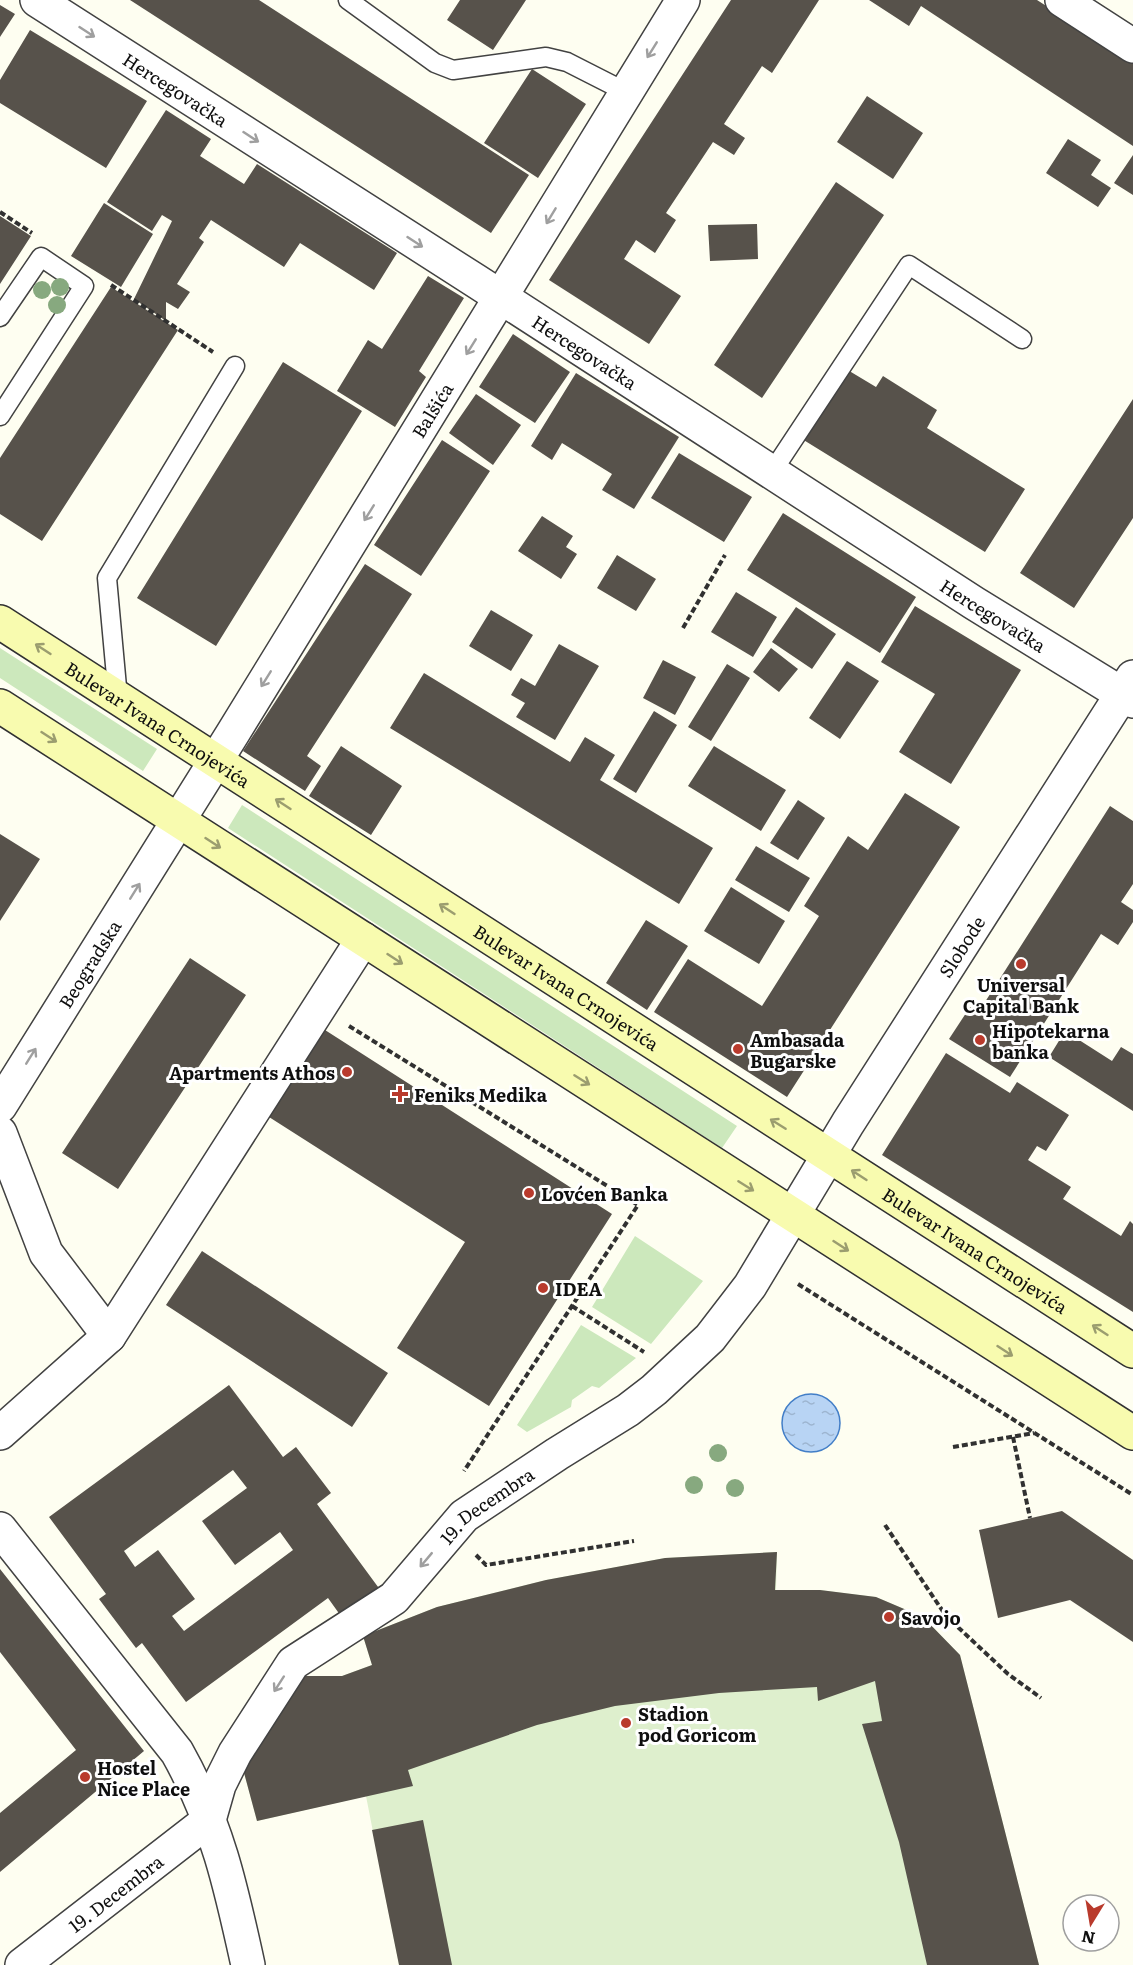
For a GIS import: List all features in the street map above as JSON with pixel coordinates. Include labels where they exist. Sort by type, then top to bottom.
[{"type":"main road","name":"Bulevar Ivana Crnojevića","points":[[0,622],[1133,1351]]},
{"type":"main road","points":[[0,706],[1133,1433]]},
{"type":"street","name":"Hercegovačka","points":[[37,0],[502,297],[974,603],[1129,691]]},
{"type":"street","name":"Balšića","points":[[178,820],[683,0]]},
{"type":"street","points":[[1071,6],[1133,46]]},
{"type":"street","name":"Slobode","points":[[792,1214],[1129,691]]},
{"type":"street","name":"Beogradska","points":[[0,1106],[178,820]]},
{"type":"street","points":[[0,1433],[108,1336],[363,939]]},
{"type":"street","points":[[0,1133],[46,1253],[108,1336]]},
{"type":"street","name":"19. Decembra","points":[[22,1965],[209,1820],[219,1785],[235,1753],[293,1662],[394,1598],[457,1524],[557,1454],[628,1410],[692,1356],[710,1338],[750,1286],[792,1214]]},
{"type":"street","points":[[0,1529],[177,1752],[196,1785],[221,1850],[248,1965]]},
{"type":"lane","points":[[348,0],[435,63],[453,70],[546,57],[567,62],[626,92]]},
{"type":"lane","points":[[0,317],[41,256],[84,286],[0,416]]},
{"type":"lane","points":[[772,472],[909,265],[1022,339]]},
{"type":"lane","points":[[118,698],[107,578],[235,366]]},
{"type":"path","points":[[0,212],[39,238]]},
{"type":"path","points":[[108,283],[235,366]]},
{"type":"path","points":[[683,628],[725,555]]},
{"type":"path","points":[[341,1021],[638,1205],[464,1471]]},
{"type":"path","points":[[798,1284],[1133,1496]]},
{"type":"path","points":[[572,1306],[650,1356]]},
{"type":"path","points":[[953,1447],[1035,1433]]},
{"type":"path","points":[[1013,1437],[1030,1518]]},
{"type":"path","points":[[457,1524],[486,1565],[634,1541]]},
{"type":"path","points":[[885,1526],[946,1616],[1008,1674],[1041,1698]]},
{"type":"green space","points":[[0,648],[157,749],[143,771],[0,678]]},
{"type":"green space","points":[[242,805],[737,1126],[722,1148],[228,828]]},
{"type":"green space","points":[[635,1236],[703,1281],[651,1344],[592,1307]]},
{"type":"green space","points":[[581,1325],[636,1358],[599,1388],[592,1386],[572,1400],[571,1407],[527,1432],[517,1425]]},
{"type":"green space","name":"Stadion pod Goricom","points":[[777,1552],[776,1590],[820,1590],[876,1597],[923,1617],[960,1655],[1039,1965],[399,1965],[366,1796],[257,1821],[243,1769],[304,1676],[342,1676],[372,1665],[363,1636],[437,1607],[546,1580],[665,1558]]},
{"type":"water","points":[[805,1394],[817,1394],[832,1402],[840,1417],[840,1429],[832,1444],[817,1452],[805,1452],[790,1444],[782,1429],[782,1417],[790,1402]]},
{"type":"building","points":[[130,0],[259,0],[529,175],[491,233]]},
{"type":"building","points":[[460,0],[526,0],[493,50],[447,20]]},
{"type":"building","points":[[731,0],[819,0],[772,73],[762,66],[724,124],[745,138],[734,155],[713,142],[666,213],[676,220],[655,253],[636,240],[624,259],[681,296],[649,344],[549,280]]},
{"type":"building","points":[[869,0],[1037,0],[1133,62],[1133,146],[921,6],[909,26]]},
{"type":"building","points":[[0,5],[15,14],[0,37]]},
{"type":"building","points":[[30,30],[147,101],[106,168],[0,103],[0,80]]},
{"type":"building","points":[[532,69],[586,104],[538,178],[484,143]]},
{"type":"building","points":[[867,96],[923,133],[893,179],[837,142]]},
{"type":"building","points":[[166,110],[211,139],[200,156],[244,184],[257,164],[397,253],[374,290],[300,243],[284,267],[211,220],[199,238],[204,242],[177,284],[190,292],[178,309],[166,302],[166,321],[134,299],[172,221],[162,215],[152,231],[107,202]]},
{"type":"building","points":[[1068,139],[1101,160],[1091,175],[1111,188],[1098,207],[1046,173]]},
{"type":"building","points":[[1133,155],[1133,195],[1114,183]]},
{"type":"building","points":[[836,182],[884,215],[762,398],[714,365]]},
{"type":"building","points":[[104,203],[153,234],[121,287],[71,256]]},
{"type":"building","points":[[0,216],[31,236],[0,284]]},
{"type":"building","points":[[757,224],[758,259],[710,261],[708,225]]},
{"type":"building","points":[[428,276],[464,298],[419,371],[426,377],[395,427],[337,391],[368,340],[382,349]]},
{"type":"building","points":[[111,287],[178,330],[42,541],[0,514],[0,458]]},
{"type":"building","points":[[513,334],[570,372],[535,423],[479,387]]},
{"type":"building","points":[[283,362],[362,411],[216,646],[137,598]]},
{"type":"building","points":[[846,369],[876,387],[883,376],[937,410],[927,428],[1025,489],[985,552],[802,439]]},
{"type":"building","points":[[576,373],[679,437],[634,509],[602,490],[612,474],[562,443],[552,460],[531,446]]},
{"type":"building","points":[[476,394],[521,425],[493,465],[449,433]]},
{"type":"building","points":[[1133,399],[1133,518],[1074,608],[1020,573]]},
{"type":"building","points":[[442,440],[490,471],[421,576],[374,545]]},
{"type":"building","points":[[679,453],[752,497],[724,542],[651,498]]},
{"type":"building","points":[[783,513],[916,597],[880,653],[747,570]]},
{"type":"building","points":[[542,516],[573,536],[566,547],[577,554],[561,579],[518,551]]},
{"type":"building","points":[[617,555],[656,579],[636,611],[597,588]]},
{"type":"building","points":[[365,564],[412,594],[307,756],[321,766],[305,791],[243,751]]},
{"type":"building","points":[[736,592],[777,617],[753,657],[711,632]]},
{"type":"building","points":[[915,606],[1021,670],[951,784],[899,752],[935,694],[881,662]]},
{"type":"building","points":[[796,607],[836,634],[812,669],[772,642]]},
{"type":"building","points":[[491,610],[533,635],[511,671],[469,646]]},
{"type":"building","points":[[559,644],[599,666],[555,740],[516,717],[525,703],[511,695],[521,678],[535,686]]},
{"type":"building","points":[[771,648],[798,669],[779,692],[753,672]]},
{"type":"building","points":[[663,660],[696,677],[675,715],[643,698]]},
{"type":"building","points":[[847,661],[879,681],[840,739],[809,718]]},
{"type":"building","points":[[727,664],[750,678],[711,741],[688,727]]},
{"type":"building","points":[[424,673],[570,762],[585,737],[615,755],[600,780],[713,848],[679,904],[390,728]]},
{"type":"building","points":[[654,711],[677,725],[636,793],[613,779]]},
{"type":"building","points":[[341,746],[402,786],[371,835],[309,796]]},
{"type":"building","points":[[714,746],[786,790],[761,831],[688,786]]},
{"type":"building","points":[[905,793],[960,827],[787,1097],[654,1012],[688,959],[762,1006],[819,916],[804,906],[848,836],[868,850]]},
{"type":"building","points":[[798,800],[825,818],[798,860],[770,843]]},
{"type":"building","points":[[1110,806],[1133,821],[1133,884],[1121,902],[1133,910],[1133,922],[1118,945],[1101,934],[1010,1077],[949,1039],[970,1007],[978,1013]]},
{"type":"building","points":[[0,834],[40,859],[0,921]]},
{"type":"building","points":[[756,846],[810,878],[789,912],[735,880]]},
{"type":"building","points":[[731,887],[785,921],[759,964],[704,931]]},
{"type":"building","points":[[646,920],[688,946],[647,1010],[606,983]]},
{"type":"building","points":[[190,958],[246,995],[118,1189],[62,1153]]},
{"type":"building","points":[[325,1030],[612,1214],[489,1406],[397,1348],[465,1242],[269,1117]]},
{"type":"building","points":[[1065,1031],[1112,1061],[1121,1047],[1133,1054],[1133,1111],[1049,1057]]},
{"type":"building","points":[[946,1053],[1010,1093],[1017,1082],[1069,1115],[1046,1151],[1037,1146],[1028,1160],[1071,1187],[1063,1199],[1121,1236],[1130,1221],[1133,1224],[1133,1312],[882,1155]]},
{"type":"building","points":[[202,1251],[388,1373],[352,1427],[166,1305]]},
{"type":"building","points":[[229,1385],[283,1457],[296,1447],[331,1493],[317,1504],[381,1591],[343,1619],[328,1598],[186,1702],[142,1643],[136,1648],[99,1599],[106,1594],[49,1517]],"holes":[[[233,1470],[247,1488],[202,1521],[235,1565],[280,1532],[293,1550],[184,1631],[172,1616],[195,1599],[158,1550],[135,1567],[124,1551]]]},
{"type":"building","points":[[1062,1511],[1133,1560],[1133,1642],[1070,1600],[998,1618],[979,1530]]},
{"type":"building","points":[[777,1552],[775,1590],[820,1590],[876,1597],[923,1617],[960,1655],[1039,1965],[927,1965],[899,1842],[862,1724],[882,1721],[875,1681],[818,1701],[817,1687],[719,1693],[615,1706],[537,1725],[408,1770],[413,1786],[257,1821],[243,1769],[304,1676],[342,1676],[372,1665],[363,1636],[437,1607],[546,1580],[665,1558]]},
{"type":"building","points":[[0,1569],[144,1751],[0,1872],[0,1813],[76,1750],[0,1652]]},
{"type":"building","points":[[423,1820],[452,1965],[399,1965],[382,1881],[372,1830]]},
{"type":"place","name":"Universal Capital Bank","points":[[1021,964]]},
{"type":"place","name":"Hipotekarna banka","points":[[980,1040]]},
{"type":"place","name":"Ambasada Bugarske","points":[[738,1049]]},
{"type":"place","name":"Apartments Athos","points":[[347,1072]]},
{"type":"place","name":"Feniks Medika","points":[[400,1094]]},
{"type":"place","name":"Lovćen Banka","points":[[529,1193]]},
{"type":"place","name":"IDEA","points":[[543,1288]]},
{"type":"place","name":"Savojo","points":[[889,1617]]},
{"type":"place","name":"Stadion pod Goricom","points":[[626,1723]]},
{"type":"place","name":"Hostel Nice Place","points":[[85,1777]]}]
